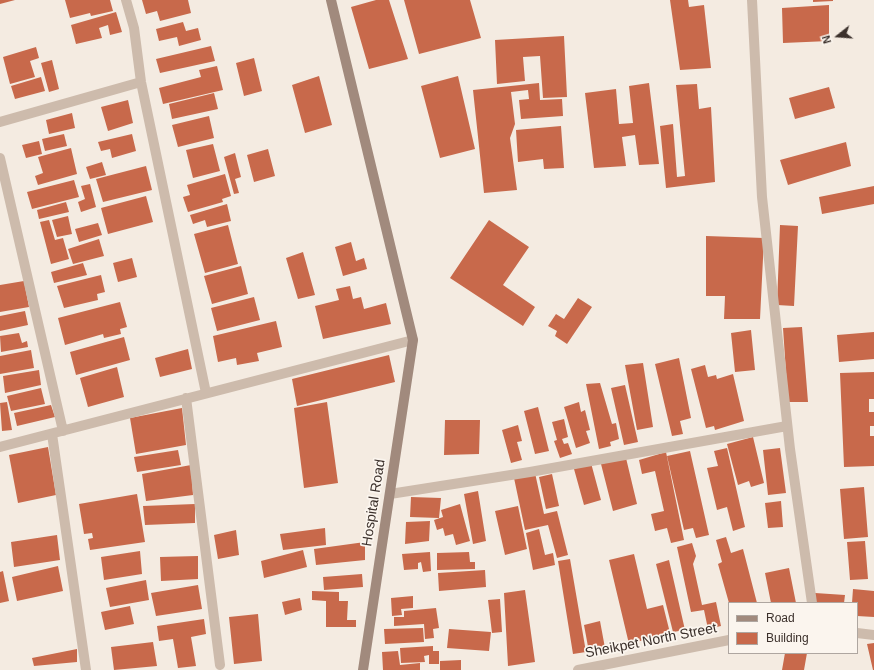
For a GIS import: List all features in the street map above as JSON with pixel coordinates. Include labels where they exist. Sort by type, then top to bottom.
[{"type":"main road","points":[[331,0],[413,340]]},
{"type":"main road","name":"Hospital Road","points":[[363,670],[413,340]]},
{"type":"street","points":[[126,0],[134,28],[141,82],[206,393]]},
{"type":"street","points":[[752,0],[762,197],[788,426],[812,602]]},
{"type":"street","points":[[0,122],[141,82]]},
{"type":"street","points":[[0,158],[57,432],[86,670]]},
{"type":"street","points":[[0,447],[413,340]]},
{"type":"street","points":[[186,398],[220,665]]},
{"type":"street","points":[[390,494],[530,472],[788,426]]},
{"type":"street","points":[[858,633],[874,635]]},
{"type":"street","name":"Sheikpet North Street","points":[[578,670],[728,640]]},
{"type":"building","points":[[0,0],[15,0],[0,4]]},
{"type":"building","points":[[65,0],[110,0],[113,11],[91,16],[90,13],[70,18]]},
{"type":"building","points":[[142,0],[188,0],[191,13],[160,21],[157,11],[146,14]]},
{"type":"building","points":[[376,0],[389,0],[408,59],[369,69],[351,7]]},
{"type":"building","points":[[404,0],[470,0],[481,38],[419,54]]},
{"type":"building","points":[[670,0],[688,0],[689,7],[704,5],[711,68],[680,70]]},
{"type":"building","points":[[813,0],[833,0],[833,1],[813,2]]},
{"type":"building","points":[[829,5],[829,41],[783,43],[782,8]]},
{"type":"building","points":[[116,12],[122,32],[110,35],[108,25],[99,28],[102,38],[76,44],[71,25]]},
{"type":"building","points":[[183,22],[186,31],[198,28],[201,40],[179,46],[177,37],[159,41],[156,29]]},
{"type":"building","points":[[564,36],[567,97],[543,98],[540,56],[523,57],[525,81],[497,84],[495,40]]},
{"type":"building","points":[[211,46],[215,61],[160,73],[156,59]]},
{"type":"building","points":[[36,47],[39,58],[30,61],[35,77],[10,84],[3,57]]},
{"type":"building","points":[[254,58],[262,91],[244,96],[236,63]]},
{"type":"building","points":[[52,60],[59,89],[49,92],[41,63]]},
{"type":"building","points":[[217,66],[223,90],[163,104],[159,88],[201,77],[199,70]]},
{"type":"building","points":[[319,76],[332,125],[305,133],[292,85]]},
{"type":"building","points":[[458,76],[475,149],[440,158],[421,86]]},
{"type":"building","points":[[41,77],[45,91],[15,99],[11,86]]},
{"type":"building","points":[[539,83],[540,100],[562,99],[563,116],[521,119],[519,100],[529,99],[528,90],[511,92],[515,124],[510,138],[517,190],[484,193],[473,90]]},
{"type":"building","points":[[649,83],[659,164],[639,165],[635,135],[622,137],[626,166],[594,168],[585,93],[616,89],[619,124],[633,123],[629,86]]},
{"type":"building","points":[[697,84],[699,109],[711,107],[715,182],[666,188],[660,126],[673,124],[677,177],[685,176],[676,85]]},
{"type":"building","points":[[829,87],[835,108],[795,119],[789,98]]},
{"type":"building","points":[[214,93],[218,109],[172,119],[169,104]]},
{"type":"building","points":[[128,100],[133,123],[108,131],[101,107]]},
{"type":"building","points":[[72,113],[75,128],[49,134],[46,120]]},
{"type":"building","points":[[209,116],[214,138],[178,147],[172,125]]},
{"type":"building","points":[[561,126],[564,168],[544,169],[543,159],[518,162],[516,130]]},
{"type":"building","points":[[64,134],[67,146],[45,151],[42,139]]},
{"type":"building","points":[[132,134],[136,151],[112,158],[110,149],[101,151],[98,142]]},
{"type":"building","points":[[39,141],[42,154],[26,158],[22,145]]},
{"type":"building","points":[[846,142],[851,166],[788,185],[780,160]]},
{"type":"building","points":[[213,144],[220,171],[193,178],[186,150]]},
{"type":"building","points":[[71,148],[77,174],[38,185],[35,176],[43,173],[38,157]]},
{"type":"building","points":[[268,149],[275,176],[254,182],[247,155]]},
{"type":"building","points":[[235,153],[241,177],[235,179],[239,193],[234,194],[224,157]]},
{"type":"building","points":[[102,162],[106,175],[90,179],[86,167]]},
{"type":"building","points":[[146,166],[152,190],[103,202],[96,179]]},
{"type":"building","points":[[225,174],[231,196],[222,199],[223,202],[188,212],[183,197],[190,195],[187,185]]},
{"type":"building","points":[[74,180],[79,197],[32,209],[27,192]]},
{"type":"building","points":[[90,184],[96,207],[81,212],[78,202],[85,199],[81,186]]},
{"type":"building","points":[[874,186],[874,204],[822,214],[819,197]]},
{"type":"building","points":[[146,196],[153,222],[108,234],[101,208]]},
{"type":"building","points":[[66,202],[69,212],[39,219],[37,210]]},
{"type":"building","points":[[227,204],[231,221],[207,227],[205,220],[193,224],[190,215]]},
{"type":"building","points":[[68,216],[72,234],[57,237],[52,220]]},
{"type":"building","points":[[49,220],[55,240],[63,238],[69,259],[51,264],[40,222]]},
{"type":"building","points":[[489,220],[529,247],[503,285],[535,307],[523,326],[450,278]]},
{"type":"building","points":[[98,223],[102,235],[79,242],[75,229]]},
{"type":"building","points":[[228,225],[238,264],[205,273],[194,234]]},
{"type":"building","points":[[780,225],[798,226],[794,306],[777,305]]},
{"type":"building","points":[[706,236],[764,238],[760,319],[724,319],[725,296],[706,296]]},
{"type":"building","points":[[99,239],[104,256],[73,264],[68,249]]},
{"type":"building","points":[[351,242],[356,261],[364,258],[367,269],[343,276],[335,247]]},
{"type":"building","points":[[303,252],[315,295],[298,299],[286,258]]},
{"type":"building","points":[[132,258],[137,277],[118,282],[113,263]]},
{"type":"building","points":[[83,263],[87,275],[54,283],[51,272]]},
{"type":"building","points":[[241,266],[248,294],[212,304],[204,276]]},
{"type":"building","points":[[101,275],[105,292],[97,294],[98,300],[64,308],[57,286]]},
{"type":"building","points":[[24,281],[29,307],[0,312],[0,285]]},
{"type":"building","points":[[350,286],[353,299],[361,297],[364,309],[386,303],[391,324],[323,339],[315,306],[339,300],[336,289]]},
{"type":"building","points":[[254,297],[260,320],[217,331],[211,308]]},
{"type":"building","points":[[578,298],[592,307],[567,344],[555,336],[557,331],[548,326],[556,314],[564,319]]},
{"type":"building","points":[[120,302],[127,327],[120,329],[121,334],[104,338],[103,334],[65,345],[58,318]]},
{"type":"building","points":[[25,311],[28,325],[0,331],[0,316]]},
{"type":"building","points":[[276,321],[282,347],[257,353],[259,361],[237,365],[236,358],[218,362],[213,336]]},
{"type":"building","points":[[802,327],[808,402],[788,402],[783,328]]},
{"type":"building","points":[[751,330],[755,370],[735,372],[731,333]]},
{"type":"building","points":[[874,332],[874,359],[839,362],[837,335]]},
{"type":"building","points":[[19,333],[22,343],[27,341],[28,347],[1,352],[0,336]]},
{"type":"building","points":[[124,337],[130,360],[76,375],[70,352]]},
{"type":"building","points":[[188,349],[192,369],[160,377],[155,358]]},
{"type":"building","points":[[31,350],[34,368],[0,374],[0,356]]},
{"type":"building","points":[[389,355],[395,382],[297,406],[292,379]]},
{"type":"building","points":[[679,358],[691,418],[680,421],[683,434],[672,436],[655,364]]},
{"type":"building","points":[[643,363],[653,427],[637,430],[625,365]]},
{"type":"building","points":[[705,365],[708,377],[716,375],[717,379],[733,374],[744,421],[715,430],[714,426],[706,428],[691,369]]},
{"type":"building","points":[[117,367],[124,397],[88,407],[80,378]]},
{"type":"building","points":[[39,370],[41,385],[5,393],[3,376]]},
{"type":"building","points":[[874,372],[874,399],[869,399],[869,412],[874,412],[874,426],[870,426],[870,436],[874,436],[874,466],[844,467],[840,373]]},
{"type":"building","points":[[600,383],[612,424],[616,423],[619,439],[610,442],[611,446],[599,449],[586,384]]},
{"type":"building","points":[[625,385],[638,442],[624,445],[611,388]]},
{"type":"building","points":[[41,388],[45,404],[11,411],[7,396]]},
{"type":"building","points":[[7,402],[12,430],[2,431],[0,403]]},
{"type":"building","points":[[327,402],[338,483],[304,488],[294,408]]},
{"type":"building","points":[[579,402],[581,412],[585,410],[590,430],[586,431],[590,443],[576,448],[564,407]]},
{"type":"building","points":[[51,405],[55,417],[17,426],[14,413]]},
{"type":"building","points":[[538,407],[549,451],[535,454],[524,411]]},
{"type":"building","points":[[182,408],[186,445],[136,454],[130,418]]},
{"type":"building","points":[[564,419],[568,437],[562,439],[564,444],[568,443],[572,454],[560,458],[554,441],[557,440],[552,422]]},
{"type":"building","points":[[445,420],[480,420],[479,454],[444,455]]},
{"type":"building","points":[[518,425],[522,441],[517,442],[522,460],[511,463],[502,430]]},
{"type":"building","points":[[753,437],[764,483],[751,487],[749,481],[738,485],[727,444]]},
{"type":"building","points":[[48,447],[56,495],[18,503],[9,455]]},
{"type":"building","points":[[727,448],[745,527],[733,531],[727,507],[717,510],[707,468],[718,466],[714,451]]},
{"type":"building","points":[[780,448],[786,493],[768,495],[763,450]]},
{"type":"building","points":[[178,450],[181,465],[137,472],[134,457]]},
{"type":"building","points":[[690,451],[709,535],[696,538],[693,528],[684,530],[667,456]]},
{"type":"building","points":[[666,452],[684,540],[671,543],[667,528],[655,531],[651,514],[664,511],[655,471],[642,474],[639,460]]},
{"type":"building","points":[[626,458],[637,504],[613,511],[601,464]]},
{"type":"building","points":[[591,463],[601,500],[584,505],[574,469]]},
{"type":"building","points":[[191,465],[193,495],[146,501],[142,474]]},
{"type":"building","points":[[535,473],[544,514],[557,511],[568,555],[557,558],[548,525],[525,530],[514,478]]},
{"type":"building","points":[[552,474],[559,506],[546,509],[539,477]]},
{"type":"building","points":[[864,487],[868,537],[844,539],[840,489]]},
{"type":"building","points":[[478,491],[486,541],[473,544],[464,494]]},
{"type":"building","points":[[137,494],[145,542],[90,550],[88,539],[93,538],[92,533],[84,534],[79,504]]},
{"type":"building","points":[[411,497],[441,498],[439,518],[410,517]]},
{"type":"building","points":[[781,501],[783,527],[768,528],[765,503]]},
{"type":"building","points":[[195,504],[195,523],[145,525],[143,506]]},
{"type":"building","points":[[460,504],[470,541],[456,545],[453,534],[445,536],[443,528],[437,530],[434,520],[443,517],[441,510]]},
{"type":"building","points":[[518,506],[527,549],[505,555],[495,511]]},
{"type":"building","points":[[430,521],[429,541],[405,544],[406,522]]},
{"type":"building","points":[[325,528],[326,545],[283,550],[280,534]]},
{"type":"building","points":[[539,529],[545,555],[553,553],[555,565],[533,570],[526,533]]},
{"type":"building","points":[[236,530],[239,555],[218,559],[214,535]]},
{"type":"building","points":[[57,535],[60,560],[14,567],[11,542]]},
{"type":"building","points":[[726,537],[731,553],[743,549],[757,602],[729,602],[718,564],[722,562],[716,540]]},
{"type":"building","points":[[865,541],[868,579],[850,580],[847,542]]},
{"type":"building","points":[[365,542],[365,560],[316,565],[314,549]]},
{"type":"building","points":[[692,543],[696,556],[693,564],[702,605],[716,602],[721,626],[708,629],[704,610],[691,612],[677,547]]},
{"type":"building","points":[[303,550],[307,567],[264,578],[261,561]]},
{"type":"building","points":[[140,551],[142,574],[104,580],[101,557]]},
{"type":"building","points":[[430,552],[431,571],[423,572],[421,562],[418,563],[418,569],[404,570],[402,554]]},
{"type":"building","points":[[469,552],[470,562],[475,562],[475,569],[437,570],[437,553]]},
{"type":"building","points":[[634,554],[647,609],[663,605],[670,633],[629,644],[609,560]]},
{"type":"building","points":[[198,556],[198,579],[161,581],[160,557]]},
{"type":"building","points":[[570,559],[586,652],[573,654],[558,561]]},
{"type":"building","points":[[669,560],[685,630],[673,632],[656,564]]},
{"type":"building","points":[[58,566],[63,591],[17,601],[12,577]]},
{"type":"building","points":[[789,568],[796,602],[771,602],[765,573]]},
{"type":"building","points":[[485,570],[486,587],[439,591],[438,573]]},
{"type":"building","points":[[3,571],[9,601],[0,603],[0,572]]},
{"type":"building","points":[[362,574],[363,587],[324,590],[323,577]]},
{"type":"building","points":[[146,580],[149,600],[110,607],[106,588]]},
{"type":"building","points":[[198,585],[202,609],[156,616],[151,593]]},
{"type":"building","points":[[853,589],[874,591],[874,617],[858,616],[858,602],[852,602]]},
{"type":"building","points":[[525,590],[535,662],[508,666],[504,593]]},
{"type":"building","points":[[312,591],[339,592],[339,601],[348,601],[347,620],[356,620],[356,627],[326,627],[326,601],[312,600]]},
{"type":"building","points":[[815,593],[845,595],[844,602],[815,602]]},
{"type":"building","points":[[413,596],[413,608],[401,609],[402,615],[392,616],[391,598]]},
{"type":"building","points":[[300,598],[302,610],[285,615],[282,602]]},
{"type":"building","points":[[500,599],[502,632],[492,633],[488,600]]},
{"type":"building","points":[[130,606],[134,624],[105,630],[101,612]]},
{"type":"building","points":[[436,608],[439,628],[433,629],[434,638],[425,639],[424,624],[394,626],[394,617],[404,617],[404,611]]},
{"type":"building","points":[[258,614],[262,661],[234,664],[229,617]]},
{"type":"building","points":[[204,619],[206,634],[191,637],[196,666],[178,668],[173,639],[159,641],[157,626]]},
{"type":"building","points":[[600,621],[605,648],[589,652],[584,625]]},
{"type":"building","points":[[423,628],[424,642],[385,644],[384,629]]},
{"type":"building","points":[[449,629],[491,632],[489,651],[447,648]]},
{"type":"building","points":[[153,642],[157,666],[114,670],[111,647]]},
{"type":"building","points":[[874,643],[874,670],[873,670],[867,644]]},
{"type":"building","points":[[433,646],[433,651],[439,651],[439,664],[429,664],[429,655],[424,656],[425,662],[401,663],[400,648]]},
{"type":"building","points":[[77,649],[77,662],[34,666],[32,658]]},
{"type":"building","points":[[398,651],[400,665],[420,663],[420,670],[383,670],[382,652]]},
{"type":"building","points":[[785,654],[807,654],[804,670],[782,670]]},
{"type":"building","points":[[461,660],[461,670],[440,670],[440,661]]}]
